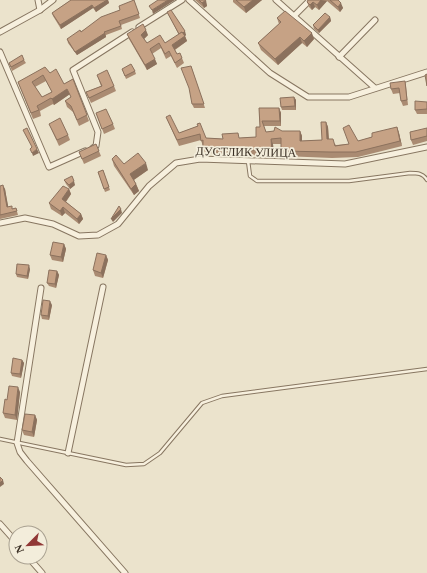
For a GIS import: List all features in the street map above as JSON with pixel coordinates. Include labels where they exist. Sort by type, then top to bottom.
[{"type":"street","points":[[38,0],[40,10]]},
{"type":"street","points":[[0,32],[40,10],[53,0]]},
{"type":"street","points":[[0,52],[49,167],[96,146],[98,132],[73,70],[182,0]]},
{"type":"street","points":[[189,0],[270,73],[308,97],[349,97],[427,72]]},
{"type":"street","points":[[276,0],[375,88]]},
{"type":"street","points":[[294,16],[310,0]]},
{"type":"street","points":[[339,57],[375,20]]},
{"type":"street","name":"ДУСТЛИК УЛИЦА","points":[[0,223],[25,218],[53,224],[79,236],[98,234],[118,224],[149,186],[176,163],[200,159],[345,164],[427,147]]},
{"type":"street","points":[[68,453],[103,287]]},
{"type":"street","points":[[41,288],[17,443],[20,452],[27,461],[124,573]]},
{"type":"street","points":[[0,524],[8,533]]},
{"type":"street","points":[[35,565],[42,573]]},
{"type":"lane","points":[[248,161],[250,176],[257,181],[349,181],[410,173],[418,173],[425,176],[427,180]]},
{"type":"lane","points":[[0,439],[126,465],[144,464],[160,453],[202,403],[222,396],[427,369]]},
{"type":"building","points":[[71,0],[107,0],[94,8],[92,5],[60,25],[52,13]]},
{"type":"building","points":[[134,0],[139,14],[119,21],[121,26],[104,32],[105,33],[75,52],[67,39],[80,30],[81,32],[101,17],[120,10],[119,6]]},
{"type":"building","points":[[158,0],[168,0],[152,10],[149,6]]},
{"type":"building","points":[[199,0],[206,0],[202,3]]},
{"type":"building","points":[[236,0],[253,0],[244,7]]},
{"type":"building","points":[[308,0],[321,0],[317,5],[313,2],[310,5],[307,2]]},
{"type":"building","points":[[330,0],[338,0],[341,3],[338,7]]},
{"type":"building","points":[[171,10],[185,31],[183,33],[182,32],[179,34],[167,12]]},
{"type":"building","points":[[285,11],[312,33],[304,41],[300,37],[275,59],[258,43],[281,22],[277,18]]},
{"type":"building","points":[[325,13],[330,17],[318,30],[313,25]]},
{"type":"building","points":[[143,24],[146,30],[141,35],[147,43],[160,35],[165,43],[182,32],[185,36],[172,45],[177,54],[180,53],[182,58],[175,63],[169,51],[165,54],[159,43],[150,49],[155,59],[145,65],[127,34]]},
{"type":"building","points":[[22,55],[24,60],[11,67],[9,63]]},
{"type":"building","points":[[131,64],[135,71],[125,76],[122,69]]},
{"type":"building","points":[[191,66],[204,104],[192,104],[189,88],[181,68]]},
{"type":"building","points":[[45,67],[50,73],[56,69],[64,84],[73,79],[87,115],[77,120],[71,106],[65,101],[71,97],[67,89],[52,99],[51,98],[37,106],[39,110],[31,113],[18,82]],"holes":[[[43,75],[52,92],[42,97],[32,82]]]},
{"type":"building","points":[[107,70],[114,86],[89,98],[86,92],[102,86],[97,75]]},
{"type":"building","points":[[427,74],[427,86],[425,75]]},
{"type":"building","points":[[405,81],[407,100],[401,101],[399,88],[391,89],[390,83]]},
{"type":"building","points":[[294,97],[295,106],[281,107],[280,98]]},
{"type":"building","points":[[415,101],[427,102],[427,109],[415,110]]},
{"type":"building","points":[[259,108],[279,108],[280,121],[262,121],[266,132],[274,131],[275,127],[282,131],[300,131],[300,141],[322,140],[321,122],[326,122],[327,139],[333,139],[335,146],[349,144],[343,128],[349,125],[358,141],[372,137],[372,133],[397,127],[400,141],[356,152],[281,151],[281,138],[271,139],[272,151],[203,148],[203,140],[201,141],[200,134],[177,140],[166,117],[170,115],[179,133],[198,126],[197,124],[200,123],[206,138],[223,139],[222,134],[238,133],[239,138],[256,137],[256,127],[260,127]]},
{"type":"building","points":[[106,109],[113,124],[102,129],[96,113]]},
{"type":"building","points":[[60,118],[68,135],[57,140],[49,124]]},
{"type":"building","points":[[27,128],[37,149],[32,153],[30,149],[32,147],[23,130]]},
{"type":"building","points":[[427,128],[427,136],[411,140],[410,132]]},
{"type":"building","points":[[96,144],[99,151],[82,159],[79,152]]},
{"type":"building","points":[[138,153],[146,163],[130,174],[136,184],[131,189],[112,159],[116,155],[124,164]]},
{"type":"building","points":[[103,170],[109,187],[104,189],[98,172]]},
{"type":"building","points":[[72,176],[74,181],[69,185],[64,180]]},
{"type":"building","points":[[3,185],[7,207],[12,206],[12,209],[16,208],[17,211],[0,215],[0,186]]},
{"type":"building","points":[[63,186],[69,189],[62,199],[81,214],[77,219],[63,207],[60,211],[49,203]]},
{"type":"building","points":[[119,206],[121,209],[111,219]]},
{"type":"building","points":[[53,242],[64,244],[61,257],[50,255]]},
{"type":"building","points":[[97,253],[106,255],[101,273],[93,270]]},
{"type":"building","points":[[17,264],[29,265],[27,276],[16,274]]},
{"type":"building","points":[[49,270],[57,271],[55,284],[47,283]]},
{"type":"building","points":[[43,300],[50,301],[48,316],[41,315]]},
{"type":"building","points":[[13,358],[22,360],[20,374],[11,373]]},
{"type":"building","points":[[9,386],[18,387],[15,415],[3,413]]},
{"type":"building","points":[[25,414],[35,415],[32,432],[22,430]]}]
